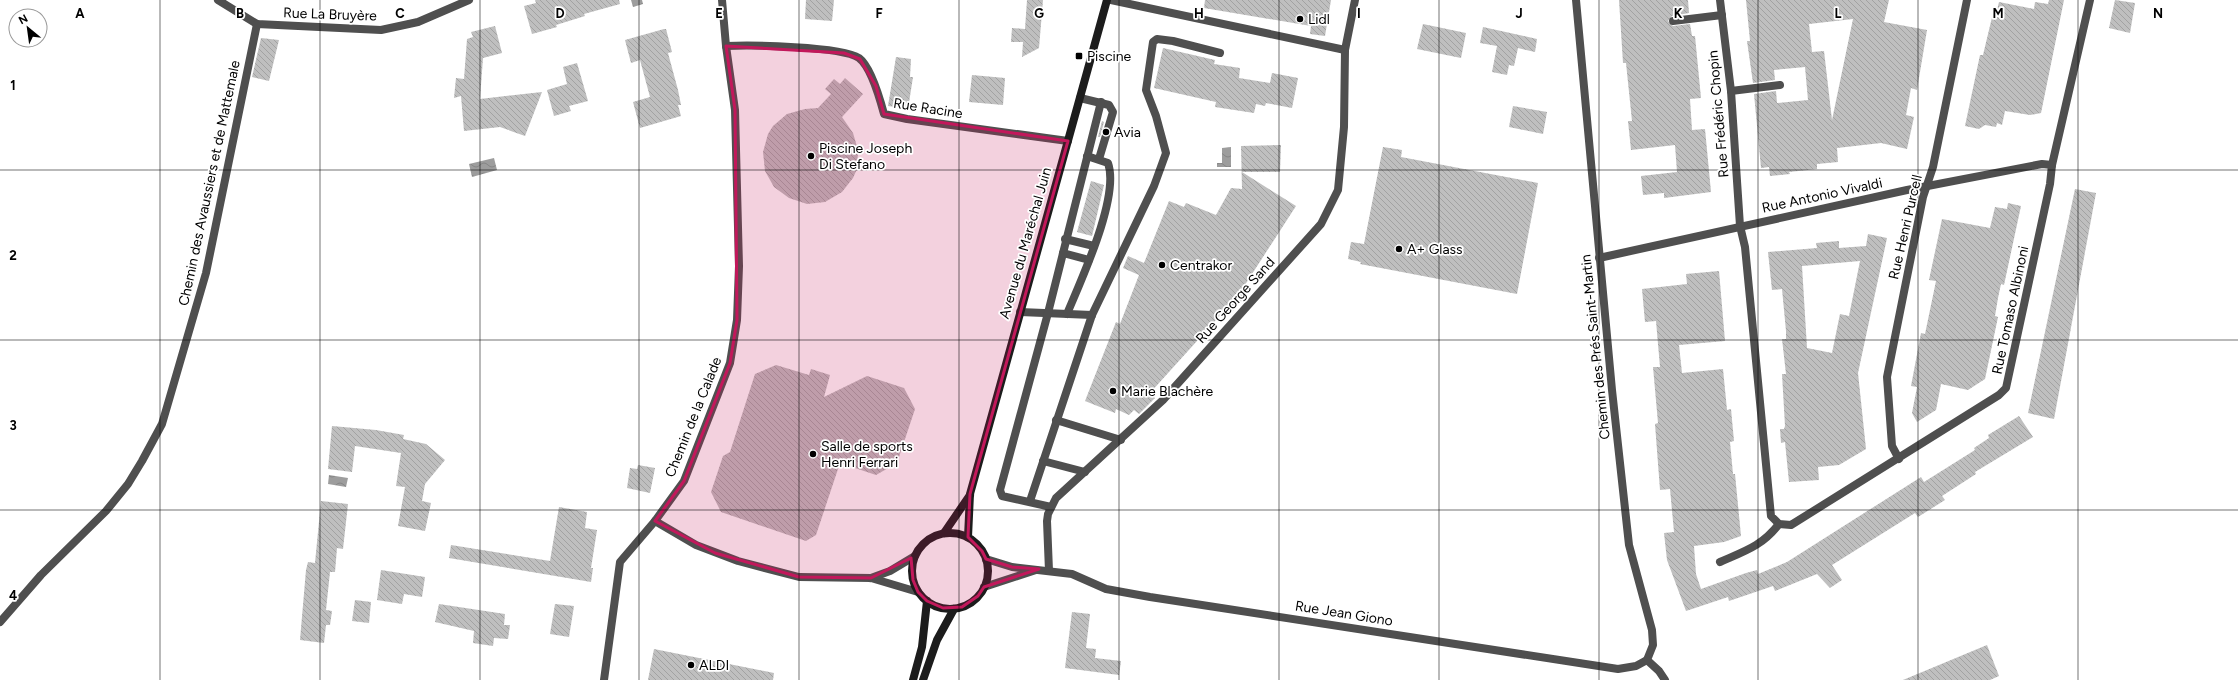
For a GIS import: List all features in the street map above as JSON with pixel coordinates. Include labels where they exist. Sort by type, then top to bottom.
[{"type":"main road","name":"Avenue du Maréchal Juin","points":[[968,537],[970,494],[1107,0]]},
{"type":"main road","name":"Avenue du Maréchal Juin","points":[[944,533],[970,494]]},
{"type":"main road","points":[[944,533],[968,537],[982,551],[986,560],[988,569],[984,587],[971,602],[954,609],[934,606],[918,592],[912,574],[915,556],[922,545],[932,538],[944,533]]},
{"type":"main road","points":[[913,680],[922,647],[927,601]]},
{"type":"main road","points":[[923,680],[937,640],[954,609]]},
{"type":"street","points":[[218,0],[257,24]]},
{"type":"street","name":"Rue La Bruyère","points":[[257,24],[381,30],[418,22],[469,0]]},
{"type":"street","name":"Chemin de la Calade","points":[[604,680],[620,562],[655,521],[684,482],[730,363],[737,320],[739,266],[735,110],[726,46],[722,0]]},
{"type":"street","points":[[1111,0],[1345,50]]},
{"type":"street","name":"Rue George Sand","points":[[1049,571],[1047,521],[1056,498],[1163,400],[1321,224],[1338,190],[1344,128],[1345,50],[1355,0]]},
{"type":"street","name":"Chemin des Prés Saint-Martin","points":[[1576,0],[1629,545],[1652,630],[1653,645],[1647,660]]},
{"type":"street","name":"Rue Frédéric Chopin","points":[[1720,0],[1731,91],[1740,226]]},
{"type":"street","name":"Rue Henri Purcell","points":[[1899,459],[1892,446],[1887,377],[1926,186],[1933,167],[1967,0]]},
{"type":"street","name":"Rue Tomaso Albinoni","points":[[1779,524],[1791,525],[1899,459],[1999,395],[2006,388],[2050,184],[2052,165],[2090,0]]},
{"type":"street","points":[[1673,21],[1722,15]]},
{"type":"street","name":"Chemin des Avaussiers et de Mattemale","points":[[0,622],[41,575],[106,511],[128,484],[162,424],[206,274],[257,24]]},
{"type":"street","points":[[1030,501],[1092,315],[1154,186],[1166,153],[1156,116],[1146,90],[1153,42],[1157,39],[1173,41],[1220,53]]},
{"type":"street","name":"Rue Racine","points":[[726,46],[844,53],[860,59],[876,86],[884,114],[907,119],[1068,141]]},
{"type":"street","points":[[1731,91],[1780,85]]},
{"type":"street","points":[[1080,98],[1109,105],[1113,112],[1099,159]]},
{"type":"street","points":[[1052,507],[1002,496],[1000,490],[1048,313],[1065,239],[1101,102]]},
{"type":"street","points":[[1067,314],[1102,228],[1111,172],[1108,163],[1087,156]]},
{"type":"street","name":"Rue Antonio Vivaldi","points":[[1600,258],[1926,186],[2042,164],[2052,165]]},
{"type":"street","points":[[1720,562],[1754,548],[1770,537],[1779,524],[1771,516],[1744,247],[1740,226]]},
{"type":"street","points":[[1065,239],[1094,246]]},
{"type":"street","points":[[1063,253],[1089,260]]},
{"type":"street","points":[[1020,312],[1092,315]]},
{"type":"street","points":[[1056,420],[1121,440]]},
{"type":"street","points":[[1043,461],[1085,472]]},
{"type":"street","points":[[655,521],[702,548],[745,563],[799,577],[871,578],[918,592]]},
{"type":"street","points":[[871,578],[890,571],[915,556]]},
{"type":"street","name":"Rue Jean Giono","points":[[986,560],[1012,567],[1072,574],[1106,589],[1150,597],[1618,669],[1636,666],[1647,660]]},
{"type":"street","name":"Rue Jean Giono","points":[[984,587],[1039,570]]},
{"type":"street","points":[[1647,660],[1659,671],[1665,680]]},
{"type":"highlighted area","points":[[726,46],[844,53],[860,59],[876,86],[884,114],[1068,141],[970,494],[968,537],[982,551],[986,559],[1012,567],[1039,569],[984,587],[978,596],[962,607],[943,608],[927,601],[918,592],[913,580],[911,558],[871,578],[799,577],[715,553],[655,521],[684,481],[730,363],[737,320],[735,110]]},
{"type":"water","points":[[631,0],[642,0],[643,4],[633,7]]},
{"type":"water","points":[[1231,147],[1231,167],[1217,167],[1217,163],[1222,163],[1222,148]]},
{"type":"water","points":[[494,158],[497,170],[472,177],[469,164]]},
{"type":"water","points":[[329,475],[348,478],[346,487],[328,484]]},
{"type":"building","points":[[535,0],[619,0],[620,4],[584,14],[585,16],[556,25],[557,27],[532,34],[524,6],[536,3]]},
{"type":"building","points":[[806,0],[834,0],[832,21],[805,19]]},
{"type":"building","points":[[1027,0],[1043,0],[1039,48],[1022,57],[1023,42],[1011,42],[1012,28],[1025,29]]},
{"type":"building","name":"Lidl","points":[[1205,0],[1331,0],[1325,36],[1310,34],[1311,26],[1204,8]]},
{"type":"building","points":[[1619,0],[1688,0],[1689,13],[1672,16],[1668,21],[1673,26],[1690,24],[1692,36],[1695,36],[1701,98],[1690,99],[1692,130],[1705,129],[1711,192],[1664,198],[1664,193],[1643,195],[1641,176],[1677,172],[1675,145],[1631,150],[1628,121],[1632,121],[1626,63],[1623,63]]},
{"type":"building","points":[[1746,0],[1889,0],[1884,22],[1927,30],[1917,90],[1911,88],[1906,115],[1914,117],[1907,149],[1881,143],[1837,148],[1838,162],[1817,164],[1817,169],[1770,176],[1769,167],[1761,168],[1754,94],[1776,91],[1777,103],[1808,100],[1805,67],[1774,70],[1775,80],[1753,83],[1747,41],[1750,41]],"holes":[[[1853,19],[1832,120],[1824,51],[1812,52],[1809,24]]]},
{"type":"building","points":[[2049,0],[2064,0],[2041,113],[2030,115],[2005,111],[2002,125],[1997,123],[1996,127],[1985,125],[1979,129],[1965,126],[1980,55],[1983,55],[1994,9],[1997,10],[1999,2],[2034,9],[2035,2],[2048,4]]},
{"type":"building","points":[[2115,0],[2135,3],[2130,33],[2109,28]]},
{"type":"building","points":[[1423,24],[1466,33],[1461,58],[1417,49]]},
{"type":"building","points":[[495,26],[502,53],[483,58],[480,99],[542,92],[525,136],[500,127],[464,131],[461,96],[454,98],[456,78],[464,79],[467,39],[473,37],[471,32]]},
{"type":"building","points":[[1483,27],[1537,39],[1535,52],[1518,48],[1514,66],[1509,65],[1507,75],[1492,72],[1497,46],[1480,43]]},
{"type":"building","points":[[666,29],[672,52],[668,53],[678,90],[681,105],[678,105],[681,116],[640,128],[633,102],[650,97],[640,60],[631,63],[625,40]]},
{"type":"building","points":[[261,38],[279,40],[269,81],[252,77]]},
{"type":"building","points":[[1163,48],[1215,60],[1214,64],[1240,68],[1239,78],[1270,83],[1272,73],[1298,78],[1292,108],[1266,103],[1265,106],[1256,104],[1254,113],[1215,107],[1216,102],[1154,88]]},
{"type":"building","points":[[896,57],[911,59],[910,77],[913,77],[908,109],[888,106]]},
{"type":"building","points":[[577,63],[588,101],[569,106],[571,111],[554,116],[547,90],[567,84],[563,67]]},
{"type":"building","points":[[972,75],[1005,78],[1003,105],[969,102]]},
{"type":"building","name":"Piscine Joseph Di Stefano","points":[[845,78],[863,94],[842,117],[853,133],[858,150],[857,169],[853,178],[842,192],[825,202],[807,204],[789,198],[774,187],[765,171],[763,152],[768,134],[773,126],[787,114],[805,109],[818,108],[831,94],[825,89],[834,79],[840,84]]},
{"type":"building","points":[[1513,106],[1547,112],[1543,134],[1509,127]]},
{"type":"building","points":[[1102,121],[1104,122],[1100,137],[1098,137]]},
{"type":"building","points":[[1281,145],[1280,172],[1242,172],[1296,206],[1241,291],[1246,296],[1230,314],[1225,310],[1150,393],[1155,398],[1139,414],[1134,410],[1129,415],[1116,409],[1115,413],[1085,401],[1116,322],[1120,324],[1139,275],[1123,268],[1128,256],[1144,263],[1169,201],[1184,207],[1186,203],[1216,215],[1231,188],[1242,189],[1241,146]]},
{"type":"building","points":[[1383,147],[1402,150],[1401,157],[1538,183],[1517,294],[1360,264],[1361,262],[1348,259],[1351,242],[1364,244]]},
{"type":"building","points":[[1091,181],[1104,185],[1092,236],[1077,232]]},
{"type":"building","points":[[2075,189],[2096,193],[2054,419],[2028,413]]},
{"type":"building","points":[[2008,203],[2021,206],[2004,285],[2001,284],[1998,298],[1995,316],[1998,317],[1985,379],[1968,390],[1941,384],[1936,410],[1917,422],[1912,413],[1917,387],[1911,386],[1921,333],[1925,334],[1936,281],[1929,280],[1942,219],[1990,228],[1995,207],[2007,209]]},
{"type":"building","points":[[1868,234],[1887,238],[1858,373],[1866,449],[1839,465],[1818,467],[1819,480],[1789,482],[1785,442],[1781,443],[1780,429],[1784,429],[1785,426],[1782,374],[1786,374],[1782,339],[1786,339],[1786,331],[1782,289],[1772,290],[1768,252],[1817,248],[1816,243],[1839,241],[1839,248],[1866,246]],"holes":[[[1860,261],[1849,316],[1840,314],[1832,353],[1807,348],[1802,266]]]},
{"type":"building","points":[[1719,271],[1725,341],[1679,345],[1682,373],[1723,369],[1727,410],[1731,409],[1734,441],[1730,442],[1733,474],[1735,474],[1741,536],[1724,542],[1694,546],[1696,574],[1701,589],[1757,570],[1758,574],[1787,562],[1921,477],[1924,482],[1975,450],[1974,448],[1989,438],[1988,435],[2019,416],[2033,437],[1975,472],[1976,474],[1942,496],[1945,500],[1918,517],[1915,513],[1832,565],[1842,580],[1830,588],[1817,574],[1775,591],[1773,586],[1729,601],[1728,597],[1686,611],[1667,560],[1664,533],[1674,532],[1670,489],[1660,490],[1655,424],[1658,423],[1653,367],[1660,367],[1656,321],[1645,322],[1642,289],[1687,284],[1686,274]]},
{"type":"building","name":"Salle de sports Henri Ferrari","points":[[776,365],[809,375],[811,369],[830,375],[824,397],[867,376],[904,388],[915,409],[897,463],[876,475],[840,463],[816,535],[806,541],[721,512],[711,492],[723,456],[730,452],[755,374]]},
{"type":"building","points":[[332,426],[376,430],[404,435],[403,439],[426,444],[445,460],[425,484],[422,501],[431,503],[425,531],[398,526],[405,487],[396,486],[401,453],[355,446],[352,472],[328,469]]},
{"type":"building","points":[[638,465],[655,468],[650,493],[627,488],[630,468],[637,469]]},
{"type":"building","points":[[321,501],[348,504],[343,549],[337,548],[335,572],[330,572],[326,610],[332,611],[330,625],[326,625],[324,643],[300,640],[306,570],[308,562],[315,563]]},
{"type":"building","points":[[559,507],[587,512],[585,528],[597,530],[591,568],[593,568],[591,582],[449,558],[451,545],[550,561]]},
{"type":"building","points":[[381,570],[425,577],[422,597],[404,594],[402,604],[377,600]]},
{"type":"building","points":[[355,600],[371,602],[369,623],[352,621]]},
{"type":"building","points":[[439,604],[505,614],[504,625],[510,625],[508,639],[494,638],[493,646],[473,643],[474,631],[435,622]]},
{"type":"building","points":[[555,604],[574,606],[569,637],[550,634]]},
{"type":"building","points":[[1072,612],[1090,614],[1086,648],[1096,649],[1095,658],[1121,661],[1119,675],[1065,668]]},
{"type":"building","points":[[1987,645],[1999,676],[1990,680],[1903,680]]},
{"type":"building","name":"ALDI","points":[[654,649],[774,673],[773,680],[648,680]]},
{"type":"place","name":"Lidl","points":[[1300,19]]},
{"type":"place","name":"Piscine","points":[[1079,56]]},
{"type":"place","name":"Avia","points":[[1106,132]]},
{"type":"place","name":"Piscine Joseph Di Stefano","points":[[811,156]]},
{"type":"place","name":"A+ Glass","points":[[1399,249]]},
{"type":"place","name":"Centrakor","points":[[1162,265]]},
{"type":"place","name":"Marie Blachère","points":[[1113,391]]},
{"type":"place","name":"Salle de sports Henri Ferrari","points":[[813,454]]},
{"type":"place","name":"ALDI","points":[[691,665]]}]
